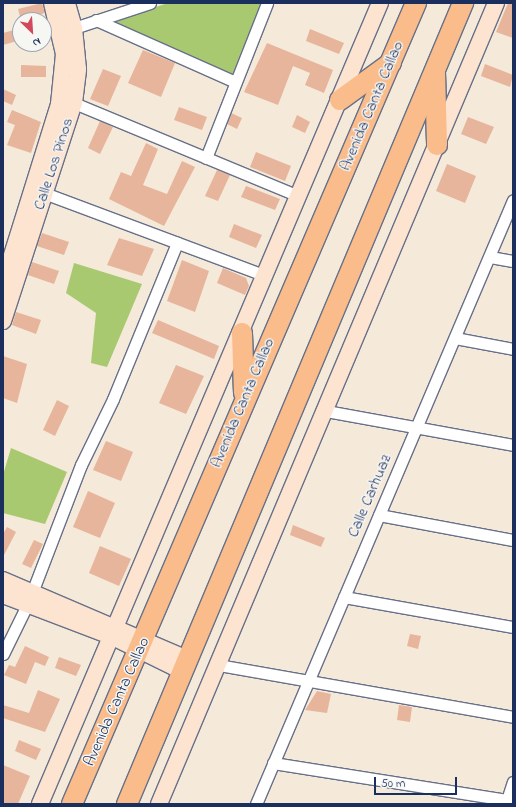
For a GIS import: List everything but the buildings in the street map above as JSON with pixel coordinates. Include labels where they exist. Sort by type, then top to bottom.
[{"type":"highway","name":"Avenida Canta Callao","points":[[72,804],[142,646],[244,400],[416,3]]},
{"type":"highway","points":[[127,804],[463,3]]},
{"type":"highway","points":[[340,100],[391,63]]},
{"type":"highway","points":[[435,69],[438,92],[436,145]]},
{"type":"highway","points":[[242,333],[244,400]]},
{"type":"main road","name":"Calle Los Pinos","points":[[3,284],[59,104],[64,54],[52,3]]},
{"type":"main road","name":"Calle Los Pinos","points":[[3,321],[74,103],[78,69],[74,28],[67,3]]},
{"type":"main road","name":"Avenida Canta Callao","points":[[40,804],[242,333],[263,275],[340,100],[380,3]]},
{"type":"main road","points":[[159,804],[326,411],[496,3]]},
{"type":"main road","points":[[3,580],[30,597],[115,632],[185,665]]},
{"type":"main road","points":[[3,594],[30,597]]},
{"type":"street","points":[[74,28],[150,3]]},
{"type":"street","points":[[206,158],[267,3]]},
{"type":"street","points":[[96,20],[235,82]]},
{"type":"street","points":[[74,103],[298,196]]},
{"type":"street","points":[[44,193],[263,275]]},
{"type":"street","name":"Calle Carhuaz","points":[[256,804],[513,200]]},
{"type":"street","points":[[3,654],[30,597],[177,243]]},
{"type":"street","points":[[490,257],[513,261]]},
{"type":"street","points":[[455,338],[513,349]]},
{"type":"street","points":[[326,411],[418,425],[513,445]]},
{"type":"street","points":[[379,515],[513,540]]},
{"type":"street","points":[[344,596],[513,627]]},
{"type":"street","points":[[219,665],[308,683],[513,717]]},
{"type":"street","points":[[273,763],[510,801],[513,782]]},
{"type":"green space","points":[[168,3],[262,3],[233,77],[113,21]]},
{"type":"green space","points":[[74,263],[142,284],[107,367],[91,363],[96,313],[66,293]]},
{"type":"green space","points":[[11,448],[67,472],[45,524],[3,513],[3,475]]}]
